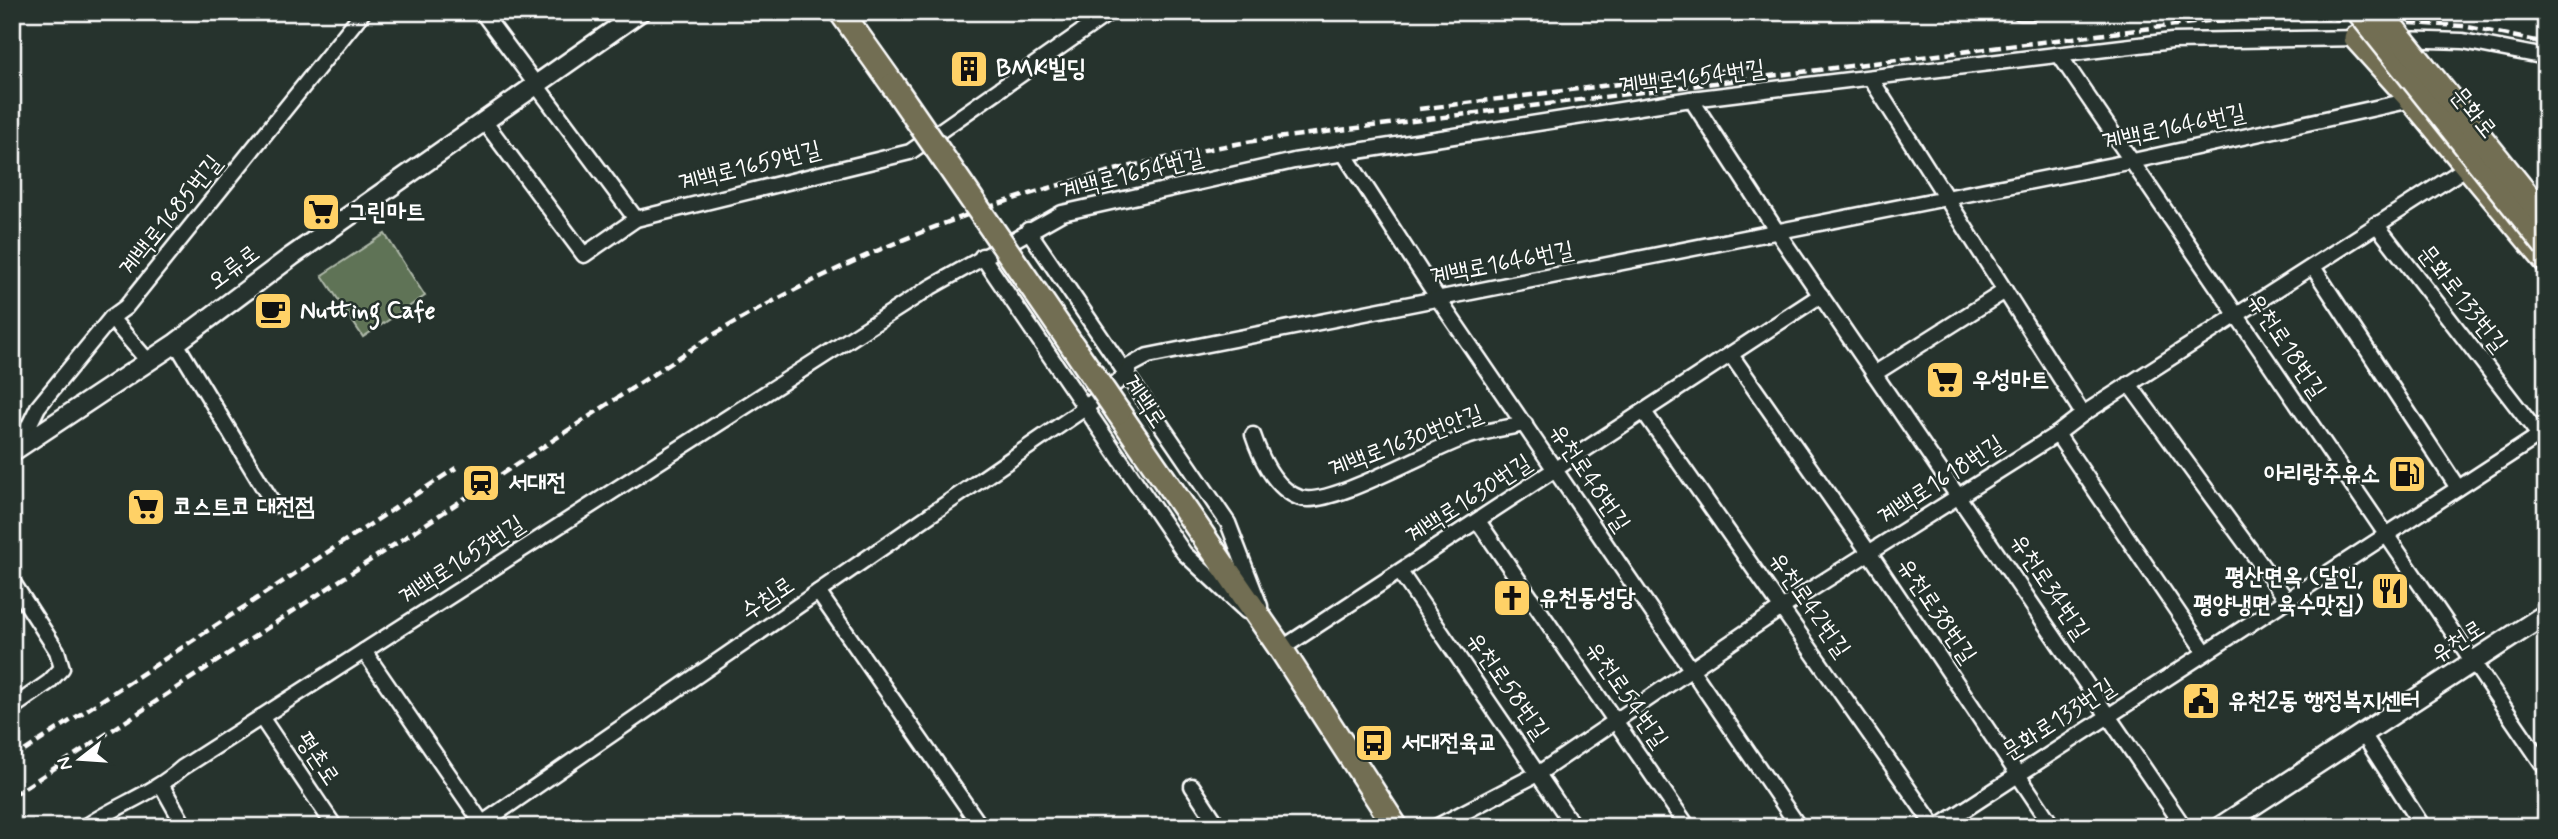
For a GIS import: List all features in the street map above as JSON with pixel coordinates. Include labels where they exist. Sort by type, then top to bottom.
[{"type":"main road","name":"계백로","points":[[841,12],[1277,643],[1396,827]]},
{"type":"main road","name":"문화로","points":[[2359,12],[2546,246]]},
{"type":"main road","name":"문화로","points":[[2380,12],[2546,219]]},
{"type":"main road","points":[[2356,38],[2412,100],[2546,261]]},
{"type":"main road","points":[[2399,39],[2417,62],[2437,77],[2546,209]]},
{"type":"main road","name":"유천로","points":[[2220,827],[2546,614]]},
{"type":"street","name":"계백로1685번길","points":[[15,450],[38,407],[111,318],[126,307],[363,12]]},
{"type":"street","points":[[482,12],[636,219]]},
{"type":"street","name":"오류로","points":[[15,450],[176,343],[292,256],[640,12]]},
{"type":"street","name":"계백로1659번길","points":[[484,121],[584,255],[636,219],[910,152],[1110,12]]},
{"type":"street","points":[[2020,12],[2031,12]]},
{"type":"street","name":"계백로1654번길","points":[[1005,242],[1062,213],[1125,197],[1343,152],[1691,99],[2172,41],[2356,38],[2463,41],[2546,57]]},
{"type":"street","name":"유천로18번길","points":[[2060,56],[2546,769]]},
{"type":"street","points":[[1871,79],[2083,414]]},
{"type":"street","name":"유천로34번길","points":[[1691,99],[1778,233],[2184,827]]},
{"type":"street","name":"계백로1646번길","points":[[1085,408],[1126,375],[1131,365],[1147,356],[1778,233],[1945,196],[2133,161],[2412,100]]},
{"type":"street","name":"유천로48번길","points":[[1343,152],[1439,300],[1693,668],[1799,827]]},
{"type":"street","name":"계백로1618번길","points":[[1436,827],[1539,773],[1783,607],[2057,434],[2083,414],[2236,314],[2467,167]]},
{"type":"street","name":"문화로133번길","points":[[1936,827],[2542,433],[2376,225]]},
{"type":"street","points":[[1028,230],[1228,523],[1277,643]]},
{"type":"street","name":"계백로1653번길","points":[[85,827],[113,808],[162,786],[182,768],[1005,242]]},
{"type":"street","points":[[982,256],[1184,553],[1277,643]]},
{"type":"street","points":[[2313,267],[2458,488]]},
{"type":"street","points":[[1874,374],[2005,291]]},
{"type":"street","name":"계백로1630번길","points":[[1277,643],[1401,572],[1821,295]]},
{"type":"street","points":[[111,318],[147,360]]},
{"type":"street","points":[[176,343],[274,505]]},
{"type":"street","name":"유천로38번길","points":[[1731,355],[1870,554],[2053,827]]},
{"type":"street","points":[[2129,384],[2287,600]]},
{"type":"street","name":"수침로","points":[[480,825],[1085,408]]},
{"type":"street","name":"유천로42번길","points":[[1644,412],[1936,827]]},
{"type":"street","name":"계백로1630번안길","points":[[1254,435],[1273,477],[1287,491],[1303,499],[1325,497],[1350,489],[1467,437],[1525,424]]},
{"type":"street","points":[[2057,434],[2205,652]]},
{"type":"street","name":"유천로54번길","points":[[1478,522],[1617,720],[1688,827]]},
{"type":"street","name":"유천로58번길","points":[[1401,572],[1574,827]]},
{"type":"street","points":[[12,581],[57,651],[62,668],[48,682],[12,708]]},
{"type":"street","points":[[818,592],[981,827]]},
{"type":"street","points":[[364,651],[480,825]]},
{"type":"street","name":"평촌로","points":[[261,718],[335,827]]},
{"type":"street","points":[[2362,734],[2423,827]]},
{"type":"street","points":[[162,786],[185,827]]},
{"type":"street","points":[[1192,786],[1219,827]]},
{"type":"street","points":[[105,827],[113,808]]},
{"type":"green space","points":[[385,234],[425,296],[363,337],[322,275]]},
{"type":"railway","points":[[12,796],[713,335],[843,266],[974,212],[1041,190],[1110,171],[1253,141],[2208,21],[2320,18],[2463,26],[2546,43]]},
{"type":"railway","points":[[1419,109],[1753,67]]},
{"type":"railway","points":[[12,759],[456,468]]},
{"type":"place","name":"BMK빌딩","points":[[969,69]]},
{"type":"place","name":"그린마트","points":[[321,212]]},
{"type":"place","name":"Nutting Cafe","points":[[273,311]]},
{"type":"place","name":"우성마트","points":[[1945,380]]},
{"type":"place","name":"아리랑주유소","points":[[2407,474]]},
{"type":"place","name":"서대전","points":[[481,483]]},
{"type":"place","name":"코스트코 대전점","points":[[146,507]]},
{"type":"place","name":"평산면옥 (달인, 평양냉면 육수맛집)","points":[[2390,591]]},
{"type":"place","name":"유천동성당","points":[[1512,598]]},
{"type":"place","name":"유천2동 행정복지센터","points":[[2201,701]]},
{"type":"place","name":"서대전육교","points":[[1374,743]]}]
